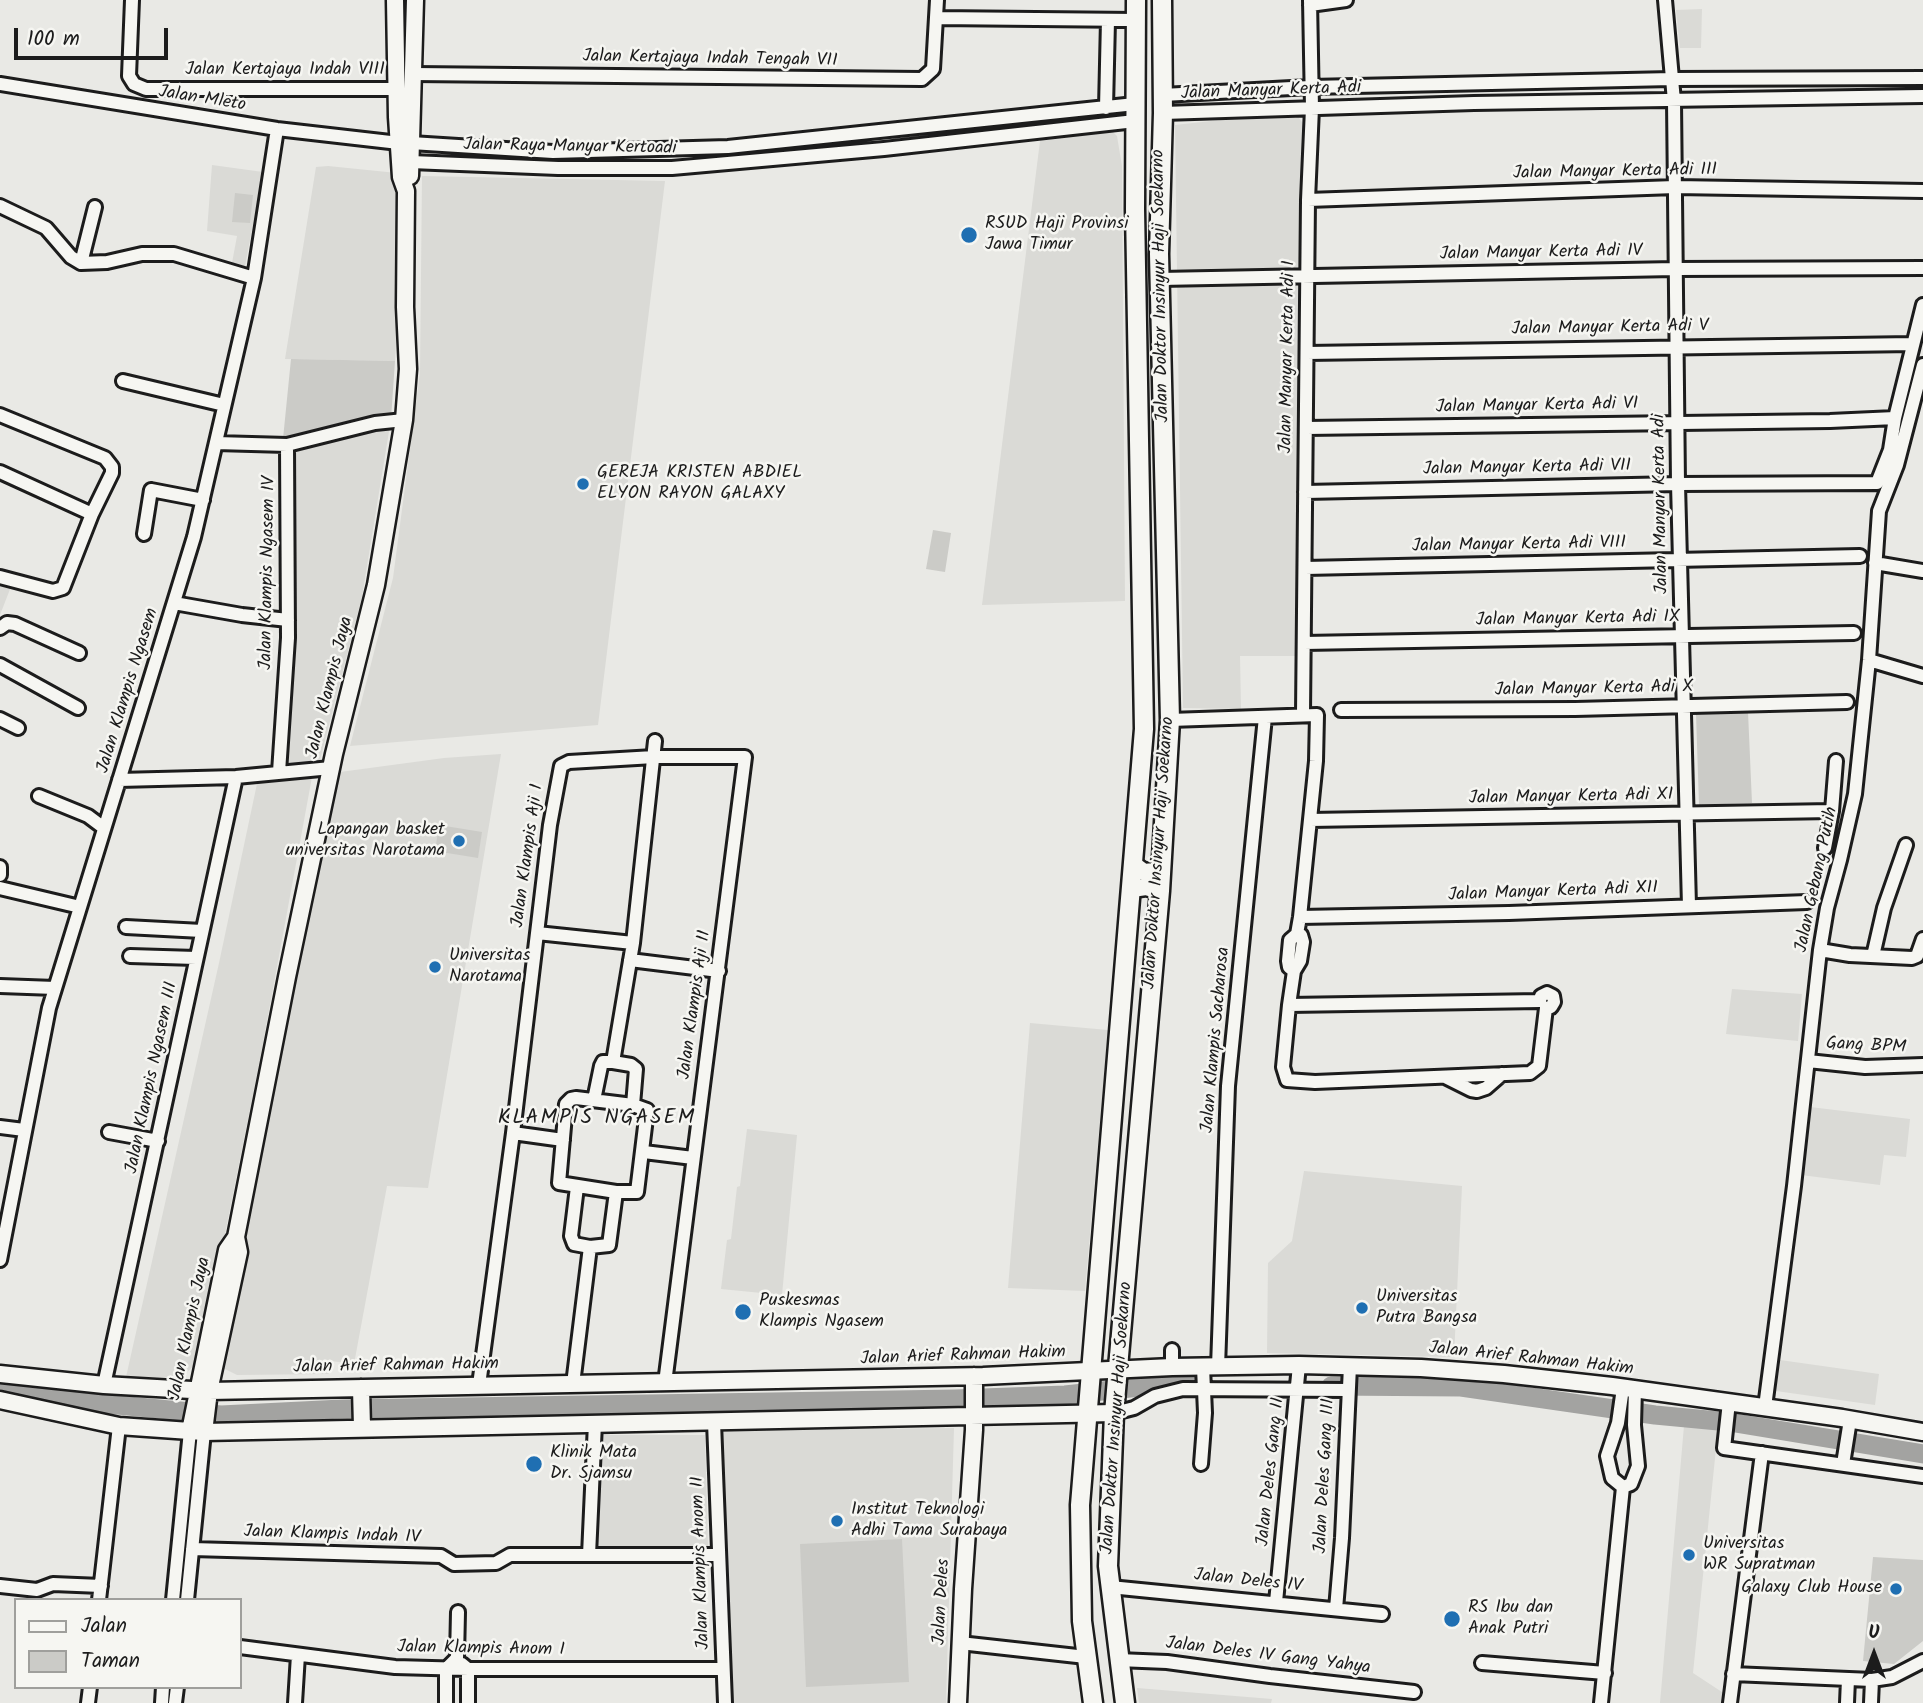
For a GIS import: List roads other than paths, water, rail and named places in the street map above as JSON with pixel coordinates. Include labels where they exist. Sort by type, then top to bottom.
[{"type":"main road","name":"Jalan Doktor Insinyur Haji Soekarno","points":[[1093,1703],[1086,1657],[1079,1532],[1089,1378],[1144,729],[1136,272],[1136,0]]},
{"type":"main road","name":"Jalan Doktor Insinyur Haji Soekarno","points":[[1125,1703],[1108,1566],[1114,1410],[1160,891],[1170,720],[1160,271],[1162,0]]},
{"type":"street","name":"Jalan Kertajaya Indah VIII","points":[[132,0],[130,76],[134,84],[146,89],[396,89]]},
{"type":"street","points":[[395,0],[396,89],[404,117]]},
{"type":"street","points":[[404,117],[413,74],[415,0]]},
{"type":"street","name":"Jalan Kertajaya Indah Tengah VII","points":[[413,74],[922,79],[933,69],[937,0]]},
{"type":"street","points":[[1310,3],[1346,0]]},
{"type":"street","name":"Jalan Manyar Kerta Adi","points":[[1665,0],[1673,90],[1678,484],[1689,906]]},
{"type":"street","name":"Jalan Manyar Kerta Adi I","points":[[1303,714],[1310,3]]},
{"type":"street","points":[[936,18],[1136,20]]},
{"type":"street","points":[[1106,108],[1108,20]]},
{"type":"street","name":"Jalan Manyar Kerta Adi","points":[[1162,104],[1311,97],[1673,90],[1923,78]]},
{"type":"street","name":"Jalan Mleto","points":[[0,84],[406,151]]},
{"type":"street","points":[[1673,90],[1923,96]]},
{"type":"street","name":"Jalan Manyar Kerta Adi","points":[[1162,104],[1311,97],[1673,90]]},
{"type":"street","name":"Jalan Raya Manyar Kertoadi","points":[[920,136],[1106,108],[1135,112]]},
{"type":"street","name":"Jalan Raya Manyar Kertoadi","points":[[406,151],[728,155],[1135,112]]},
{"type":"street","name":"Jalan Klampis Jaya","points":[[198,1427],[227,1250],[236,1237],[331,768],[376,585],[404,419],[408,369],[405,299],[406,191],[401,177],[406,151],[404,117]]},
{"type":"street","name":"Jalan Klampis Ngasem","points":[[0,1260],[24,1130],[55,988],[194,537],[254,278],[276,129]]},
{"type":"street","name":"Jalan Raya Manyar Kertoadi","points":[[406,151],[558,168],[672,168],[728,155]]},
{"type":"street","name":"Jalan Manyar Kerta Adi III","points":[[1308,200],[1675,187],[1923,191]]},
{"type":"street","points":[[0,206],[46,228],[71,257],[81,263],[107,262],[142,254],[173,254],[254,278]]},
{"type":"street","points":[[81,263],[95,207]]},
{"type":"street","name":"Jalan Manyar Kerta Adi IV","points":[[1160,271],[1308,275],[1923,268]]},
{"type":"street","points":[[1136,272],[1160,271]]},
{"type":"street","points":[[1895,418],[1923,305]]},
{"type":"street","name":"Jalan Manyar Kerta Adi V","points":[[1307,352],[1913,344]]},
{"type":"street","name":"Jalan Gebang Putih","points":[[1765,1407],[1820,950],[1827,908],[1854,794],[1869,660],[1879,511],[1897,465],[1923,365]]},
{"type":"street","points":[[123,381],[225,405]]},
{"type":"street","points":[[0,415],[110,462],[111,473],[63,588],[53,591],[0,577]]},
{"type":"street","name":"Jalan Manyar Kerta Adi VI","points":[[1306,428],[1895,418]]},
{"type":"street","name":"Jalan Manyar Kerta Adi VII","points":[[1305,492],[1678,484],[1877,484],[1890,450],[1895,418]]},
{"type":"street","points":[[216,443],[287,445],[375,423],[404,419]]},
{"type":"street","name":"Jalan Klampis Ngasem IV","points":[[279,772],[288,620],[287,445]]},
{"type":"street","points":[[0,472],[92,514]]},
{"type":"street","points":[[144,534],[151,490],[203,500]]},
{"type":"street","name":"Jalan Manyar Kerta Adi VIII","points":[[1305,568],[1860,556]]},
{"type":"street","points":[[1875,563],[1923,571]]},
{"type":"street","points":[[174,603],[288,620]]},
{"type":"street","points":[[0,628],[7,623],[15,624],[79,653]]},
{"type":"street","name":"Jalan Manyar Kerta Adi IX","points":[[1304,643],[1853,633]]},
{"type":"street","points":[[1869,660],[1923,676]]},
{"type":"street","points":[[0,664],[78,708]]},
{"type":"street","name":"Jalan Manyar Kerta Adi X","points":[[1341,710],[1847,702]]},
{"type":"street","points":[[1170,720],[1303,714],[1314,714],[1318,718],[1300,917],[1297,934],[1290,940],[1288,961],[1293,971],[1289,1005],[1283,1067],[1287,1080],[1315,1082],[1530,1073],[1537,1069],[1541,1058],[1543,1004],[1289,1005]]},
{"type":"street","name":"Jalan Klampis Sacharosa","points":[[1201,1464],[1228,1086],[1265,717]]},
{"type":"street","points":[[0,719],[18,729]]},
{"type":"street","points":[[613,1062],[633,943],[655,741]]},
{"type":"street","name":"Jalan Klampis Aji I","points":[[479,1385],[550,825],[561,766],[569,762],[654,757],[745,757]]},
{"type":"street","name":"Jalan Klampis Aji II","points":[[665,1383],[745,757]]},
{"type":"street","points":[[1825,848],[1832,811],[1836,761]]},
{"type":"street","points":[[119,780],[236,778],[331,768]]},
{"type":"street","name":"Jalan Klampis Ngasem III","points":[[104,1385],[236,778]]},
{"type":"street","points":[[39,796],[88,816],[104,828]]},
{"type":"street","name":"Jalan Manyar Kerta Adi XI","points":[[1310,820],[1832,811]]},
{"type":"street","points":[[1873,956],[1884,908],[1906,845]]},
{"type":"street","points":[[1133,864],[1144,872],[1155,872],[1161,865]]},
{"type":"street","points":[[0,867],[0,875]]},
{"type":"street","points":[[1132,889],[1146,887],[1160,891]]},
{"type":"street","points":[[0,888],[80,907]]},
{"type":"street","name":"Jalan Manyar Kerta Adi XII","points":[[1300,917],[1509,913],[1807,902]]},
{"type":"street","points":[[126,927],[202,931]]},
{"type":"street","points":[[537,933],[633,943]]},
{"type":"street","points":[[1820,950],[1912,958],[1917,956],[1922,945]]},
{"type":"street","points":[[130,956],[196,958]]},
{"type":"street","points":[[630,960],[719,971]]},
{"type":"street","points":[[0,986],[55,988]]},
{"type":"street","name":"Gang BPM","points":[[1808,1061],[1865,1067],[1923,1065]]},
{"type":"street","points":[[594,1100],[601,1066],[603,1062],[613,1062],[631,1065],[636,1069],[633,1105]]},
{"type":"street","points":[[576,1098],[633,1105],[648,1110],[638,1192],[577,1188],[559,1183],[569,1101],[576,1098]]},
{"type":"street","points":[[0,1127],[24,1130]]},
{"type":"street","points":[[110,1132],[158,1141]]},
{"type":"street","points":[[513,1133],[563,1140]]},
{"type":"street","points":[[644,1152],[693,1158]]},
{"type":"street","points":[[577,1188],[570,1236],[574,1244],[590,1247],[608,1245],[617,1192]]},
{"type":"street","points":[[573,1384],[590,1247]]},
{"type":"street","name":"Jalan Arief Rahman Hakim","points":[[0,1374],[203,1394],[479,1385],[974,1381],[1117,1377],[1172,1359],[1208,1369],[1298,1380],[1349,1380],[1478,1371],[1626,1394],[1729,1406],[1765,1407],[1845,1425],[1923,1432]]},
{"type":"street","points":[[0,1400],[119,1426],[198,1427],[361,1420],[714,1422],[975,1411],[1114,1410],[1134,1408],[1155,1396],[1172,1391],[1298,1380],[1349,1380]]},
{"type":"street","name":"Jalan Deles Gang II","points":[[1276,1602],[1298,1380]]},
{"type":"street","name":"Jalan Deles Gang III","points":[[1336,1609],[1349,1380]]},
{"type":"street","name":"Jalan Deles","points":[[958,1703],[975,1411],[974,1381]]},
{"type":"street","points":[[361,1390],[361,1420]]},
{"type":"street","points":[[1623,1487],[1631,1483],[1638,1466],[1634,1406],[1626,1394]]},
{"type":"street","points":[[1623,1487],[1612,1478],[1607,1456],[1626,1394]]},
{"type":"street","points":[[1729,1406],[1724,1442],[1762,1453],[1840,1458],[1923,1476]]},
{"type":"street","name":"Jalan Klampis Anom II","points":[[714,1422],[725,1703]]},
{"type":"street","points":[[589,1555],[595,1423]]},
{"type":"street","points":[[1840,1458],[1845,1425]]},
{"type":"street","points":[[99,1598],[119,1426]]},
{"type":"street","points":[[173,1598],[185,1466],[198,1427]]},
{"type":"street","points":[[187,1598],[202,1467],[198,1427]]},
{"type":"street","points":[[1616,1427],[1635,1429]]},
{"type":"street","points":[[1730,1703],[1762,1453]]},
{"type":"street","points":[[185,1466],[202,1467]]},
{"type":"street","points":[[1601,1703],[1623,1487]]},
{"type":"street","name":"Jalan Klampis Indah IV","points":[[192,1549],[441,1556],[454,1564],[496,1563],[510,1555],[719,1555]]},
{"type":"street","points":[[0,1586],[37,1590],[53,1584],[101,1586]]},
{"type":"street","name":"Jalan Deles IV","points":[[1110,1587],[1382,1614]]},
{"type":"street","points":[[446,1703],[446,1669],[457,1658],[458,1612]]},
{"type":"street","points":[[960,1643],[1086,1657]]},
{"type":"street","name":"Jalan Klampis Anom I","points":[[242,1647],[395,1667],[468,1670],[723,1669]]},
{"type":"street","points":[[295,1703],[298,1655]]},
{"type":"street","points":[[457,1658],[468,1670],[468,1703]]},
{"type":"street","name":"Jalan Deles IV Gang Yahya","points":[[1118,1660],[1175,1663],[1414,1692]]},
{"type":"street","points":[[1733,1674],[1872,1681],[1892,1677],[1923,1661]]},
{"type":"street","points":[[1482,1663],[1605,1673]]},
{"type":"street","points":[[1847,1703],[1848,1679]]},
{"type":"street","points":[[1871,1703],[1872,1681]]},
{"type":"waterway","points":[[0,1380],[97,1403],[221,1415],[342,1409],[955,1399],[1065,1395],[1158,1385],[1195,1385]]},
{"type":"waterway","points":[[1331,1386],[1461,1387],[1655,1415],[1729,1422],[1923,1454]]},
{"type":"place","name":"RSUD Haji Provinsi Jawa Timur","points":[[969,235]]},
{"type":"place","name":"GEREJA KRISTEN ABDIEL ELYON RAYON GALAXY","points":[[583,484]]},
{"type":"place","name":"Lapangan basket universitas Narotama","points":[[459,841]]},
{"type":"place","name":"Universitas Narotama","points":[[435,967]]},
{"type":"place","name":"Universitas Putra Bangsa","points":[[1362,1308]]},
{"type":"place","name":"Puskesmas Klampis Ngasem","points":[[743,1312]]},
{"type":"place","name":"Klinik Mata Dr. Sjamsu","points":[[534,1464]]},
{"type":"place","name":"Institut Teknologi Adhi Tama Surabaya","points":[[837,1521]]},
{"type":"place","name":"Universitas WR Supratman","points":[[1689,1555]]},
{"type":"place","name":"Galaxy Club House","points":[[1896,1589]]},
{"type":"place","name":"RS Ibu dan Anak Putri","points":[[1452,1619]]},
{"type":"district","name":"KLAMPIS NGASEM","points":[[597,1119]]}]
